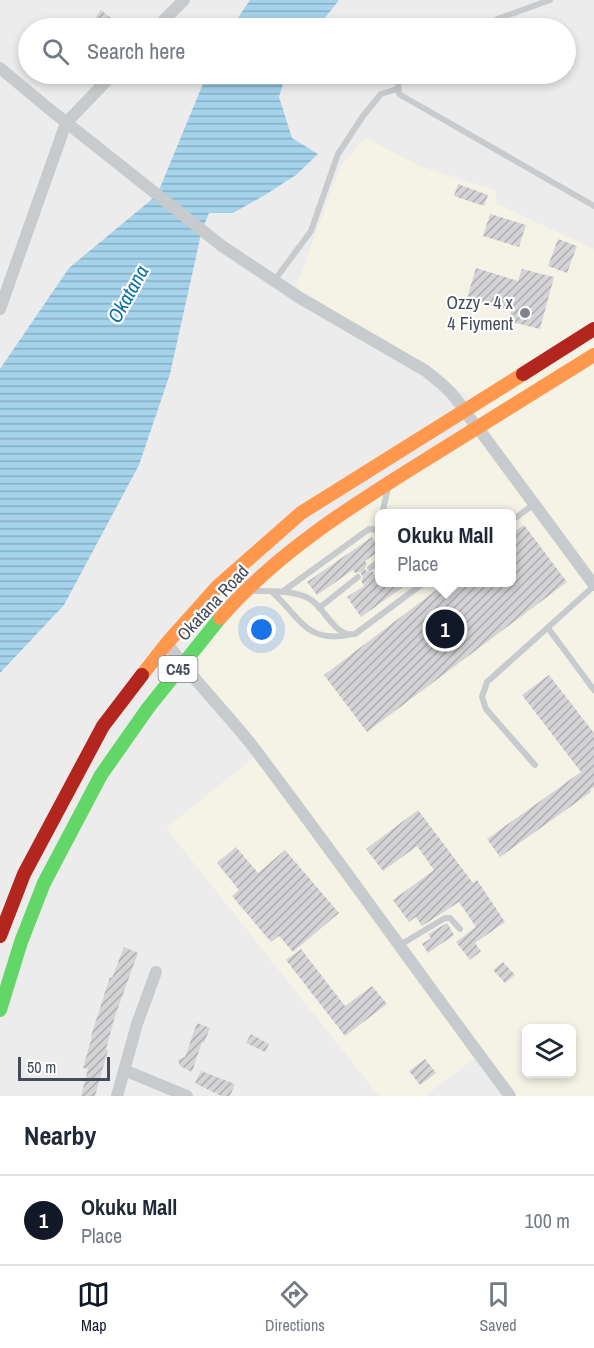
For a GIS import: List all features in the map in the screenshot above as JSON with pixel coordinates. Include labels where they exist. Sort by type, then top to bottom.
[{"type":"main road","name":"C45","points":[[463,411],[594,329]]},
{"type":"main road","name":"C45","points":[[478,428],[594,355]]},
{"type":"main road","name":"Okatana Road","points":[[0,936],[24,874],[103,726],[167,643],[218,586],[285,526],[325,498],[463,411]]},
{"type":"main road","name":"Okatana Road","points":[[0,1010],[21,942],[44,883],[101,775],[182,664],[221,616],[245,591],[321,528],[389,482],[478,428]]},
{"type":"street","points":[[166,18],[184,0]]},
{"type":"street","points":[[0,68],[18,83]]},
{"type":"street","points":[[19,84],[222,246],[274,281],[426,371],[450,392],[594,585]]},
{"type":"street","points":[[0,309],[66,123],[103,84]]},
{"type":"street","points":[[167,643],[252,746],[510,1096]]},
{"type":"street","points":[[117,1096],[137,1024],[156,972]]},
{"type":"street","points":[[124,1070],[187,1096]]},
{"type":"lane","points":[[500,18],[550,0]]},
{"type":"lane","points":[[399,84],[399,94],[427,112],[594,206]]},
{"type":"lane","points":[[274,281],[311,231],[338,154],[363,116],[381,94],[398,89]]},
{"type":"lane","points":[[383,509],[389,482]]},
{"type":"lane","points":[[516,517],[533,505]]},
{"type":"lane","points":[[282,592],[369,529],[375,530]]},
{"type":"lane","points":[[370,568],[375,565]]},
{"type":"lane","points":[[320,608],[358,577]]},
{"type":"lane","points":[[535,765],[486,709],[482,697],[487,682],[594,585]]},
{"type":"lane","points":[[271,591],[310,631],[318,636],[332,638],[356,634],[418,587]]},
{"type":"lane","points":[[245,591],[282,592],[298,594],[311,599],[341,632],[349,635]]},
{"type":"lane","points":[[548,628],[594,690]]},
{"type":"lane","points":[[400,945],[445,918],[450,918],[460,929]]},
{"type":"shaded area","points":[[366,138],[420,166],[496,191],[495,203],[594,249],[594,1096],[510,1096],[479,1055],[425,1096],[379,1096],[166,828],[258,754],[184,664],[300,549],[478,428],[467,395],[296,287],[341,165]]},
{"type":"water","points":[[250,0],[339,0],[325,18],[238,18]]},
{"type":"water","name":"Okatana","points":[[203,84],[283,84],[279,97],[292,138],[318,154],[296,175],[233,213],[209,213],[202,230],[170,374],[139,465],[64,605],[0,673],[0,369],[69,268],[157,195]]},
{"type":"building","points":[[101,10],[111,18],[95,18]]},
{"type":"building","points":[[458,184],[488,195],[484,206],[454,196]]},
{"type":"building","points":[[490,214],[526,225],[519,247],[483,236]]},
{"type":"building","points":[[558,239],[577,246],[567,273],[548,266]]},
{"type":"building","points":[[476,268],[518,281],[522,269],[554,277],[540,329],[508,321],[511,311],[467,298]]},
{"type":"building","points":[[524,525],[567,582],[367,732],[324,675],[440,587],[516,587],[516,531]]},
{"type":"building","points":[[372,537],[375,542],[375,554],[365,561],[367,564],[365,568],[366,571],[373,572],[375,575],[375,587],[403,587],[361,617],[347,597],[364,586],[360,572],[355,573],[353,570],[317,595],[307,582]]},
{"type":"building","points":[[549,675],[594,733],[594,787],[590,790],[591,792],[500,857],[487,839],[581,772],[522,695]]},
{"type":"building","points":[[418,810],[473,883],[477,880],[505,922],[475,943],[481,951],[470,960],[456,942],[476,927],[459,902],[422,926],[416,917],[409,922],[393,900],[434,870],[417,846],[383,871],[366,849]]},
{"type":"building","points":[[236,847],[258,873],[285,850],[339,913],[293,952],[279,936],[271,942],[232,896],[239,890],[217,863]]},
{"type":"building","points":[[447,923],[454,935],[428,953],[422,944],[431,938],[428,934]]},
{"type":"building","points":[[124,947],[138,953],[115,1016],[95,1096],[81,1096],[88,1069],[83,1068],[91,1036],[110,977],[112,978]]},
{"type":"building","points":[[301,949],[345,1006],[372,986],[387,1004],[345,1036],[286,960]]},
{"type":"building","points":[[503,962],[515,975],[505,983],[493,970]]},
{"type":"building","points":[[197,1023],[210,1028],[204,1043],[202,1042],[192,1072],[180,1066],[178,1060],[185,1057]]},
{"type":"building","points":[[251,1034],[269,1044],[265,1052],[246,1043]]},
{"type":"building","points":[[425,1059],[436,1073],[420,1085],[409,1071]]},
{"type":"building","points":[[201,1071],[235,1084],[230,1096],[221,1096],[195,1083]]},
{"type":"traffic: fast","points":[[0,1010],[21,942],[44,883],[101,775],[148,708],[220,618]]},
{"type":"traffic: slow","points":[[220,618],[267,571],[346,510],[594,355]]},
{"type":"traffic: slow","points":[[142,675],[218,586],[301,513],[523,374]]},
{"type":"traffic: jam","points":[[523,374],[594,329]]},
{"type":"traffic: jam","points":[[0,936],[24,874],[103,726],[142,675]]},
{"type":"place","name":"Ozzy - 4 x 4 Fiyment","points":[[525,313]]},
{"type":"place","name":"Okuku Mall","points":[[445,629]]}]
